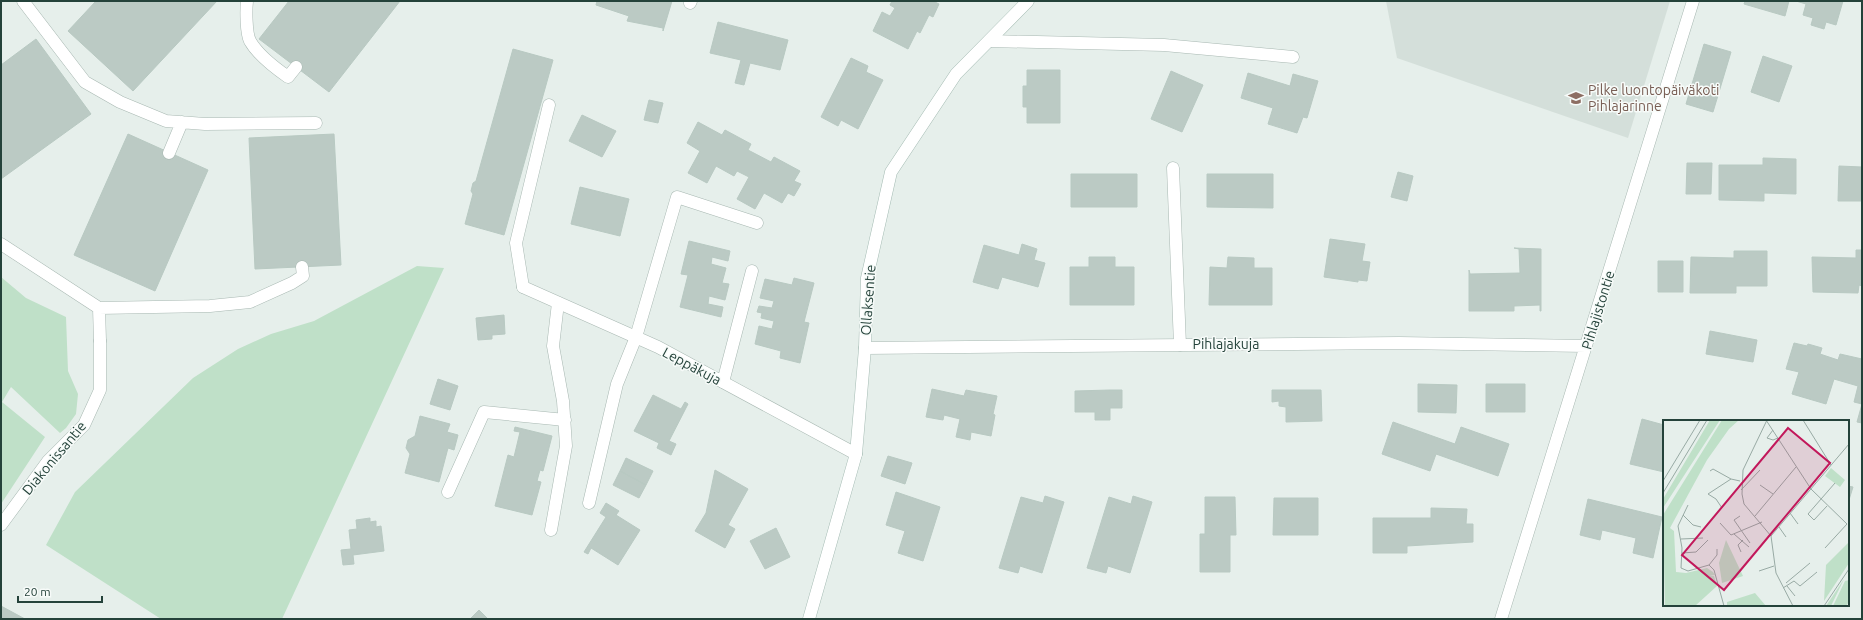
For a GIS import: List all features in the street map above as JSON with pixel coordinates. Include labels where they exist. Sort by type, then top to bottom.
[{"type":"street","points":[[23,1],[85,82],[120,102],[166,121],[205,124],[316,123]]},
{"type":"street","points":[[247,1],[246,11],[250,40],[273,67],[288,78],[296,67]]},
{"type":"street","name":"Ollaksentie","points":[[809,619],[856,454],[865,348],[867,278],[891,172],[956,74],[1028,1]]},
{"type":"street","name":"Pihlajistontie","points":[[1501,619],[1693,1]]},
{"type":"street","points":[[989,41],[1164,45],[1293,57]]},
{"type":"street","name":"Leppäkuja","points":[[549,105],[516,243],[523,287],[636,337],[856,454]]},
{"type":"street","points":[[169,153],[182,122]]},
{"type":"street","points":[[1173,168],[1180,345]]},
{"type":"street","points":[[589,503],[617,384],[636,337],[677,197],[756,223]]},
{"type":"street","points":[[1,244],[100,308],[210,306],[250,302],[292,283],[302,276],[302,267]]},
{"type":"street","points":[[723,382],[752,271]]},
{"type":"street","points":[[551,530],[566,446],[563,401],[553,346],[558,302]]},
{"type":"street","name":"Diakonissantie","points":[[1,525],[48,461],[84,425],[100,390],[100,308]]},
{"type":"street","name":"Pihlajakuja","points":[[865,348],[1399,343],[1586,346]]},
{"type":"street","points":[[448,492],[484,412],[565,420]]},
{"type":"shaded area","name":"Pilke luontopäiväkoti Pihlajarinne","points":[[1386,1],[1670,1],[1628,138],[1397,58]]},
{"type":"green space","points":[[417,266],[444,268],[282,619],[161,619],[46,545],[75,492],[193,378],[238,349],[271,334],[314,321]]},
{"type":"green space","points":[[1,277],[26,298],[66,317],[68,371],[78,394],[76,414],[66,428],[60,433],[11,387],[2,402],[45,437],[1,504]]},
{"type":"building","points":[[96,1],[217,1],[133,91],[68,31]]},
{"type":"building","points":[[289,1],[400,1],[329,92],[259,39]]},
{"type":"building","points":[[597,1],[672,1],[663,31],[663,28],[627,21],[629,16],[596,5]]},
{"type":"building","points":[[892,1],[933,1],[939,4],[933,17],[929,15],[920,33],[917,31],[908,49],[873,31],[882,12],[890,16],[895,8],[890,5]]},
{"type":"building","points":[[1745,1],[1789,1],[1785,16],[1744,4]]},
{"type":"building","points":[[1796,1],[1843,1],[1836,25],[1826,22],[1824,29],[1811,25],[1813,18],[1803,15],[1806,4]]},
{"type":"building","points":[[718,22],[788,40],[780,70],[750,63],[744,85],[735,83],[741,60],[710,53]]},
{"type":"building","points":[[36,39],[91,114],[1,179],[1,65]]},
{"type":"building","points":[[1704,44],[1731,52],[1713,112],[1686,104]]},
{"type":"building","points":[[513,49],[553,60],[504,235],[465,224],[473,194],[471,191],[473,183],[476,181]]},
{"type":"building","points":[[1763,56],[1792,66],[1779,102],[1751,92]]},
{"type":"building","points":[[851,58],[868,66],[866,72],[883,80],[858,129],[841,120],[838,126],[821,117]]},
{"type":"building","points":[[1027,70],[1060,70],[1060,123],[1027,123],[1027,107],[1023,107],[1023,86],[1027,86]]},
{"type":"building","points":[[1171,71],[1203,85],[1182,132],[1151,119]]},
{"type":"building","points":[[1248,73],[1290,86],[1293,74],[1318,81],[1307,118],[1303,117],[1297,133],[1268,124],[1273,108],[1241,98]]},
{"type":"building","points":[[649,100],[663,103],[658,123],[644,120]]},
{"type":"building","points":[[582,115],[616,131],[602,157],[569,141]]},
{"type":"building","points":[[698,122],[722,135],[725,130],[751,144],[748,150],[771,162],[774,157],[800,171],[794,181],[801,184],[794,196],[788,193],[782,203],[764,193],[755,209],[737,199],[749,177],[737,171],[734,176],[716,166],[707,183],[688,173],[700,151],[687,143]]},
{"type":"building","points":[[128,134],[208,170],[155,291],[74,255]]},
{"type":"building","points":[[334,134],[341,265],[255,269],[249,138]]},
{"type":"building","points":[[1763,158],[1796,159],[1796,194],[1764,193],[1764,201],[1719,200],[1719,165],[1763,165]]},
{"type":"building","points":[[1687,163],[1712,163],[1711,194],[1686,194]]},
{"type":"building","points":[[1839,166],[1862,167],[1862,201],[1838,201]]},
{"type":"building","points":[[1398,172],[1413,176],[1407,201],[1391,197]]},
{"type":"building","points":[[1071,174],[1137,174],[1137,207],[1071,207]]},
{"type":"building","points":[[1207,174],[1273,174],[1273,208],[1207,207]]},
{"type":"building","points":[[580,187],[629,199],[620,236],[571,224]]},
{"type":"building","points":[[1330,239],[1365,244],[1362,261],[1370,262],[1367,281],[1358,280],[1358,282],[1324,277]]},
{"type":"building","points":[[689,241],[730,251],[728,261],[712,257],[711,264],[726,268],[722,283],[729,284],[725,300],[709,296],[708,304],[723,307],[721,317],[680,307],[688,275],[681,274]]},
{"type":"building","points":[[1022,244],[1037,249],[1034,260],[1045,263],[1038,287],[1002,277],[998,289],[973,282],[984,245],[1019,255]]},
{"type":"building","points":[[1514,248],[1541,249],[1541,311],[1540,305],[1514,306],[1514,311],[1469,311],[1469,270],[1470,274],[1520,273],[1519,249]]},
{"type":"building","points":[[1856,250],[1862,250],[1862,286],[1859,285],[1858,293],[1813,292],[1812,257],[1856,258]]},
{"type":"building","points":[[1734,251],[1767,251],[1767,286],[1736,286],[1736,293],[1690,293],[1691,257],[1734,258]]},
{"type":"building","points":[[1089,257],[1115,257],[1115,267],[1134,267],[1134,305],[1070,305],[1070,267],[1089,267]]},
{"type":"building","points":[[1228,257],[1254,258],[1254,268],[1272,268],[1272,305],[1209,305],[1210,267],[1227,268]]},
{"type":"building","points":[[1658,261],[1683,261],[1683,292],[1658,292]]},
{"type":"building","points":[[794,278],[814,283],[804,322],[809,323],[800,363],[780,358],[781,351],[755,344],[759,326],[772,329],[774,321],[761,318],[762,313],[757,312],[759,306],[772,308],[774,301],[760,298],[765,279],[792,285]]},
{"type":"building","points":[[504,315],[505,334],[492,335],[492,339],[478,340],[476,318]]},
{"type":"building","points":[[1710,331],[1757,340],[1753,362],[1706,354]]},
{"type":"building","points":[[1794,343],[1807,346],[1808,344],[1822,348],[1820,354],[1838,360],[1840,354],[1862,359],[1862,404],[1854,402],[1858,386],[1834,379],[1826,404],[1792,394],[1799,372],[1786,369]]},
{"type":"building","points":[[438,379],[458,386],[450,410],[430,404]]},
{"type":"building","points":[[1418,384],[1457,385],[1456,413],[1418,412]]},
{"type":"building","points":[[1486,384],[1525,384],[1525,412],[1486,412]]},
{"type":"building","points":[[932,389],[964,396],[966,390],[997,396],[993,414],[995,415],[991,436],[971,432],[970,440],[956,437],[960,419],[944,415],[943,420],[926,417]]},
{"type":"building","points":[[1122,390],[1122,408],[1110,408],[1110,420],[1095,420],[1095,412],[1075,412],[1075,391]]},
{"type":"building","points":[[1272,390],[1321,390],[1322,421],[1286,422],[1286,407],[1279,406],[1279,401],[1272,402]]},
{"type":"building","points":[[653,395],[681,409],[685,402],[688,404],[669,441],[676,444],[671,455],[657,448],[659,443],[634,431]]},
{"type":"building","points":[[1862,404],[1862,423],[1857,422]]},
{"type":"building","points":[[420,416],[450,424],[447,432],[458,435],[454,450],[448,448],[439,482],[405,473],[410,454],[406,448],[408,440],[415,436]]},
{"type":"building","points":[[1642,419],[1663,425],[1663,472],[1630,464]]},
{"type":"building","points":[[1393,422],[1455,444],[1461,427],[1509,444],[1498,476],[1436,454],[1430,471],[1382,454]]},
{"type":"building","points":[[515,427],[552,436],[543,471],[540,470],[537,481],[541,482],[532,515],[495,506],[508,455],[514,457],[520,432],[514,431]]},
{"type":"building","points":[[888,456],[912,463],[905,484],[881,476]]},
{"type":"building","points":[[626,458],[653,471],[646,485],[620,471]]},
{"type":"building","points":[[715,470],[748,489],[728,525],[735,529],[725,548],[695,531],[706,513]]},
{"type":"building","points":[[620,471],[646,485],[639,498],[613,485]]},
{"type":"building","points":[[1849,486],[1853,487],[1849,500]]},
{"type":"building","points":[[896,492],[940,507],[923,561],[898,553],[905,531],[886,525]]},
{"type":"building","points":[[1045,496],[1064,502],[1042,573],[1020,566],[1018,573],[999,568],[1021,497],[1043,503]]},
{"type":"building","points":[[1133,496],[1152,502],[1130,573],[1108,566],[1106,573],[1087,568],[1109,497],[1131,504]]},
{"type":"building","points":[[1205,497],[1235,497],[1236,535],[1230,535],[1230,572],[1200,572],[1200,534],[1205,534]]},
{"type":"building","points":[[1274,498],[1318,498],[1318,535],[1273,535]]},
{"type":"building","points":[[1588,499],[1662,517],[1653,558],[1633,553],[1636,538],[1602,530],[1600,540],[1580,535]]},
{"type":"building","points":[[606,503],[619,511],[616,515],[640,530],[618,565],[591,548],[588,554],[584,552],[606,517],[600,513]]},
{"type":"building","points":[[1431,508],[1467,509],[1466,524],[1473,524],[1473,542],[1407,546],[1407,553],[1373,553],[1373,518],[1431,518]]},
{"type":"building","points":[[370,518],[370,522],[376,521],[376,527],[381,526],[384,551],[353,555],[354,564],[343,565],[341,550],[351,549],[349,530],[357,529],[356,520]]},
{"type":"building","points":[[776,528],[790,557],[765,569],[750,541]]},
{"type":"building","points":[[1,606],[25,619],[1,619]]},
{"type":"building","points":[[479,610],[488,619],[471,618]]},
{"type":"place","name":"Pilke luontopäiväkoti Pihlajarinne","points":[[1576,98]]}]
